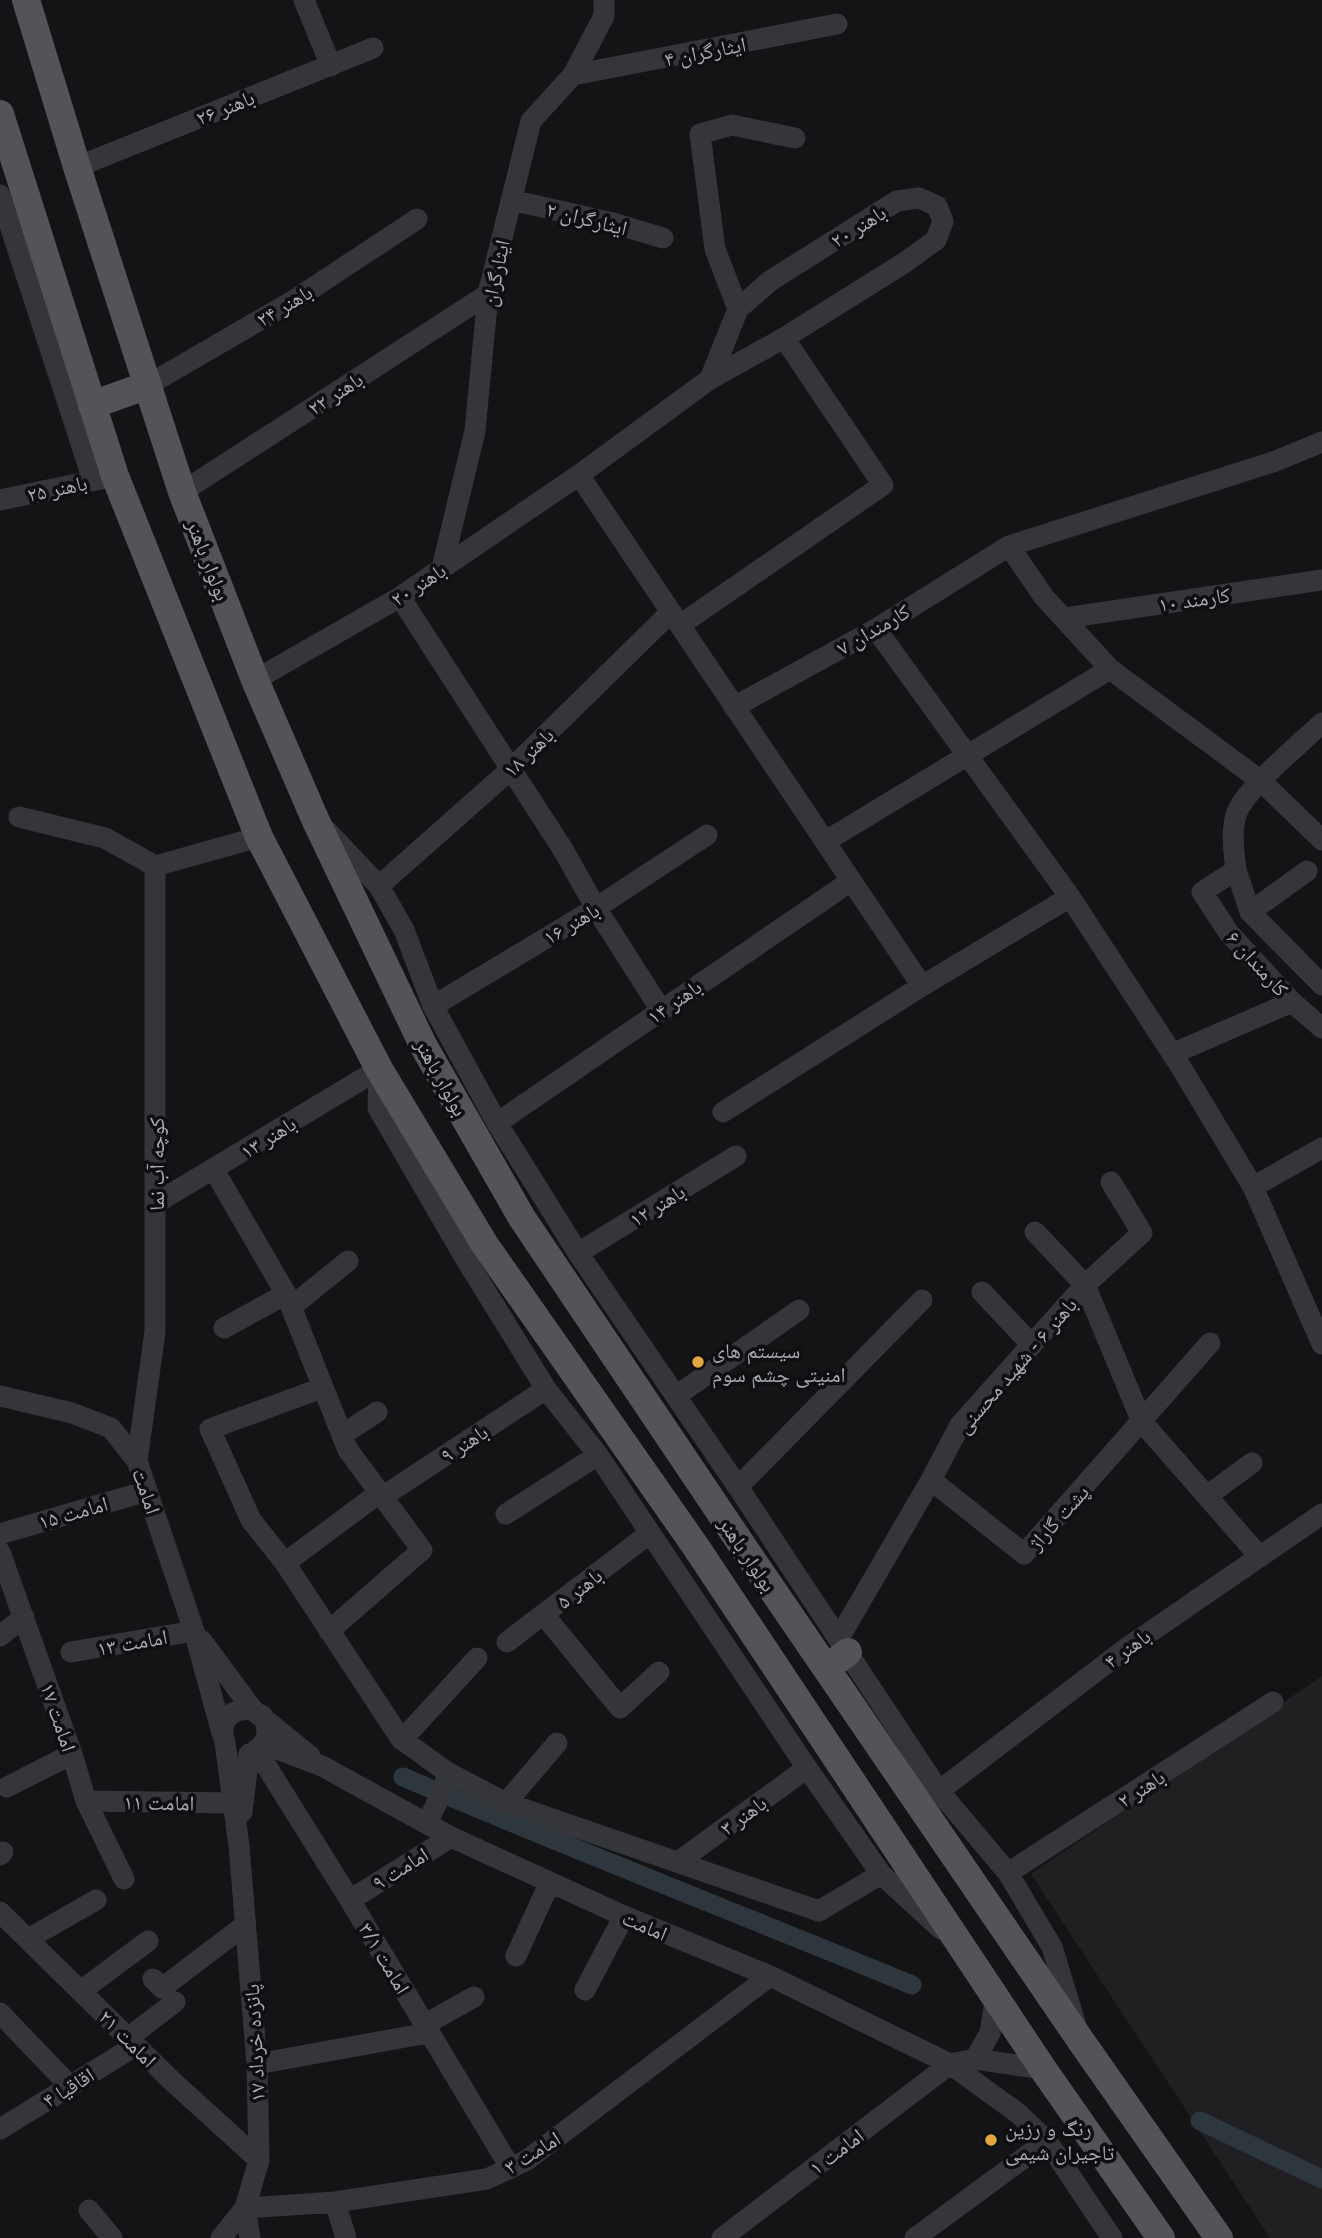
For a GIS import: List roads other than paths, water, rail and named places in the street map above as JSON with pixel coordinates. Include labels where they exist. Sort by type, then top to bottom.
[{"type":"main road","name":"بولوار باهنر","points":[[26,0],[182,492],[255,680],[316,819],[423,1045],[523,1218],[748,1554],[838,1653],[1081,2041],[1219,2238]]},
{"type":"main road","name":"بولوار باهنر","points":[[0,114],[92,405],[104,478],[259,837],[475,1251],[696,1547],[1043,2069],[1161,2238]]},
{"type":"main road","points":[[92,405],[148,385]]},
{"type":"main road","points":[[696,1547],[716,1541],[727,1523]]},
{"type":"main road","points":[[715,1577],[728,1560],[748,1554]]},
{"type":"street","points":[[304,0],[331,66]]},
{"type":"street","name":"ایثارگران","points":[[442,568],[475,431],[488,294],[531,121],[573,75],[604,16],[604,0]]},
{"type":"street","name":"ایثارگران ۴","points":[[573,75],[837,24]]},
{"type":"street","name":"باهنر ۲۶","points":[[77,167],[373,48]]},
{"type":"street","points":[[738,309],[715,249],[700,134],[732,125],[795,138]]},
{"type":"street","points":[[0,195],[6,237],[104,478]]},
{"type":"street","name":"باهنر ۲۰","points":[[255,680],[400,597],[579,475],[710,379],[783,338],[904,263],[936,240],[943,221],[937,206],[919,198],[897,201],[770,281],[738,309],[710,379]]},
{"type":"street","name":"ایثارگران ۲","points":[[511,200],[613,223],[663,238]]},
{"type":"street","name":"باهنر ۲۴","points":[[148,385],[296,299],[417,219]]},
{"type":"street","name":"باهنر ۲۲","points":[[182,492],[488,294]]},
{"type":"street","name":"باهنر ۱۸","points":[[379,886],[675,618],[883,485],[783,338]]},
{"type":"street","name":"کارمندان ۷","points":[[734,707],[876,629],[1009,547],[1273,461],[1322,442]]},
{"type":"street","points":[[579,475],[922,986]]},
{"type":"street","name":"باهنر ۲۵","points":[[0,500],[104,478]]},
{"type":"street","points":[[1009,547],[1044,597],[1110,669],[1261,781],[1322,840]]},
{"type":"street","name":"کارمند ۱۰","points":[[1065,618],[1322,580]]},
{"type":"street","points":[[400,597],[562,848],[596,908],[662,1010]]},
{"type":"street","points":[[876,629],[1070,897],[1172,1054],[1253,1187],[1321,1338]]},
{"type":"street","points":[[826,841],[1110,669]]},
{"type":"street","points":[[1322,723],[1261,781],[1237,811],[1233,841],[1236,870],[1250,912],[1322,985]]},
{"type":"street","points":[[19,817],[105,838],[155,866],[259,837]]},
{"type":"street","points":[[316,819],[379,886],[404,930],[433,1006],[497,1123],[578,1254],[738,1486],[838,1653],[939,1791],[1008,1874],[1052,1947],[1081,2041]]},
{"type":"street","name":"باهنر ۱۶","points":[[433,1006],[596,908],[707,835]]},
{"type":"street","name":"کوچه آب نما","points":[[137,1461],[155,1332],[155,866]]},
{"type":"street","name":"کارمندان ۶","points":[[1236,870],[1202,892],[1229,933],[1292,1002],[1322,1028]]},
{"type":"street","points":[[1250,912],[1307,871]]},
{"type":"street","name":"باهنر ۱۴","points":[[497,1123],[851,881]]},
{"type":"street","points":[[723,1112],[922,986],[1070,897]]},
{"type":"street","points":[[1172,1054],[1292,1002]]},
{"type":"street","name":"باهنر ۱۳","points":[[156,1203],[379,1069]]},
{"type":"street","points":[[1253,1187],[1322,1148]]},
{"type":"street","name":"باهنر ۱۲","points":[[578,1254],[736,1156]]},
{"type":"street","points":[[214,1170],[289,1301],[348,1450],[422,1550],[329,1631]]},
{"type":"street","name":"باهنر ۶ - شهید محسنی","points":[[838,1653],[960,1425],[1084,1285],[1142,1233],[1111,1182]]},
{"type":"street","points":[[1035,1231],[1084,1285],[1142,1422],[1260,1557]]},
{"type":"street","points":[[475,1251],[546,1389],[598,1454],[807,1768],[881,1874],[963,1950]]},
{"type":"street","points":[[224,1328],[289,1301],[348,1261]]},
{"type":"street","points":[[982,1292],[1032,1345]]},
{"type":"street","points":[[738,1486],[922,1300]]},
{"type":"street","points":[[676,1396],[799,1310]]},
{"type":"street","points":[[1142,1422],[1210,1343]]},
{"type":"street","points":[[322,1388],[211,1429],[251,1520],[285,1563],[402,1740],[443,1787],[506,1803],[819,1910],[881,1874]]},
{"type":"street","name":"باهنر ۹","points":[[285,1563],[380,1495],[546,1389]]},
{"type":"street","name":"امامت","points":[[0,1396],[72,1413],[111,1428],[137,1461],[194,1631],[223,1737]]},
{"type":"street","points":[[342,1435],[377,1412]]},
{"type":"street","name":"پشت گاراژ","points":[[931,1480],[1024,1554],[1142,1422]]},
{"type":"street","points":[[506,1514],[598,1454]]},
{"type":"street","points":[[1208,1496],[1252,1463]]},
{"type":"street","name":"امامت ۱۵","points":[[0,1534],[147,1490]]},
{"type":"street","name":"باهنر ۴","points":[[939,1791],[1124,1650],[1322,1514]]},
{"type":"street","name":"باهنر ۵","points":[[507,1642],[650,1533]]},
{"type":"street","name":"امامت ۱۷","points":[[0,1552],[72,1754],[86,1801],[124,1879]]},
{"type":"street","points":[[544,1615],[620,1708],[659,1672]]},
{"type":"street","points":[[0,1636],[24,1617]]},
{"type":"street","name":"امامت","points":[[194,1631],[258,1712],[322,1766],[450,1837],[624,1916],[770,1976],[950,2064],[1018,2114],[1047,2141],[1112,2238]]},
{"type":"street","name":"امامت ۱۳","points":[[71,1652],[194,1631]]},
{"type":"street","points":[[402,1740],[477,1658]]},
{"type":"street","name":"باهنر ۲","points":[[1008,1874],[1273,1702]]},
{"type":"street","points":[[242,1708],[258,1712],[267,1724],[268,1734],[257,1749],[239,1753],[231,1749],[223,1737],[224,1721],[231,1713],[242,1708]]},
{"type":"street","name":"پانزده خرداد ۱۷","points":[[223,1737],[239,1846],[257,2064],[259,2160],[245,2208],[250,2238]]},
{"type":"street","points":[[506,1803],[557,1743]]},
{"type":"street","name":"امامت","points":[[257,1749],[322,1766]]},
{"type":"street","name":"پانزده خرداد ۱۷","points":[[239,1846],[257,1749]]},
{"type":"street","name":"امامت ۳/۱","points":[[257,1749],[510,2167]]},
{"type":"street","points":[[7,1787],[72,1754]]},
{"type":"street","name":"باهنر ۳","points":[[678,1862],[807,1768]]},
{"type":"street","points":[[426,1824],[443,1787]]},
{"type":"street","name":"امامت ۱۱","points":[[86,1801],[232,1802]]},
{"type":"street","name":"امامت ۹","points":[[350,1900],[450,1837]]},
{"type":"street","points":[[516,1956],[550,1882]]},
{"type":"street","points":[[28,1939],[96,1900]]},
{"type":"street","name":"امامت ۲۱","points":[[0,1912],[132,2042],[259,2160]]},
{"type":"street","points":[[585,1990],[624,1916]]},
{"type":"street","points":[[153,1979],[162,1988],[245,1925]]},
{"type":"street","points":[[81,1991],[148,1941]]},
{"type":"street","name":"امامت ۳","points":[[245,2208],[335,2202],[487,2179],[527,2160],[770,1976]]},
{"type":"street","points":[[975,2059],[990,2033],[996,1995]]},
{"type":"street","points":[[257,2064],[426,2029],[474,1997]]},
{"type":"street","name":"اقاقیا ۴","points":[[0,2129],[70,2086],[132,2042],[175,2002]]},
{"type":"street","points":[[0,2013],[70,2086]]},
{"type":"street","points":[[950,2064],[975,2059],[1043,2069]]},
{"type":"street","name":"امامت ۱","points":[[723,2238],[950,2064]]},
{"type":"street","points":[[915,2238],[1047,2141]]},
{"type":"street","points":[[335,2202],[346,2238]]},
{"type":"street","points":[[221,2238],[245,2208]]},
{"type":"street","points":[[89,2210],[109,2237]]},
{"type":"waterway","points":[[403,1777],[912,1985]]},
{"type":"waterway","points":[[1200,2121],[1322,2179]]},
{"type":"place","name":"سیستم های امنیتی چشم سوم","points":[[698,1362]]},
{"type":"place","name":"رنگ و رزین تاجیران شیمی","points":[[991,2140]]}]
